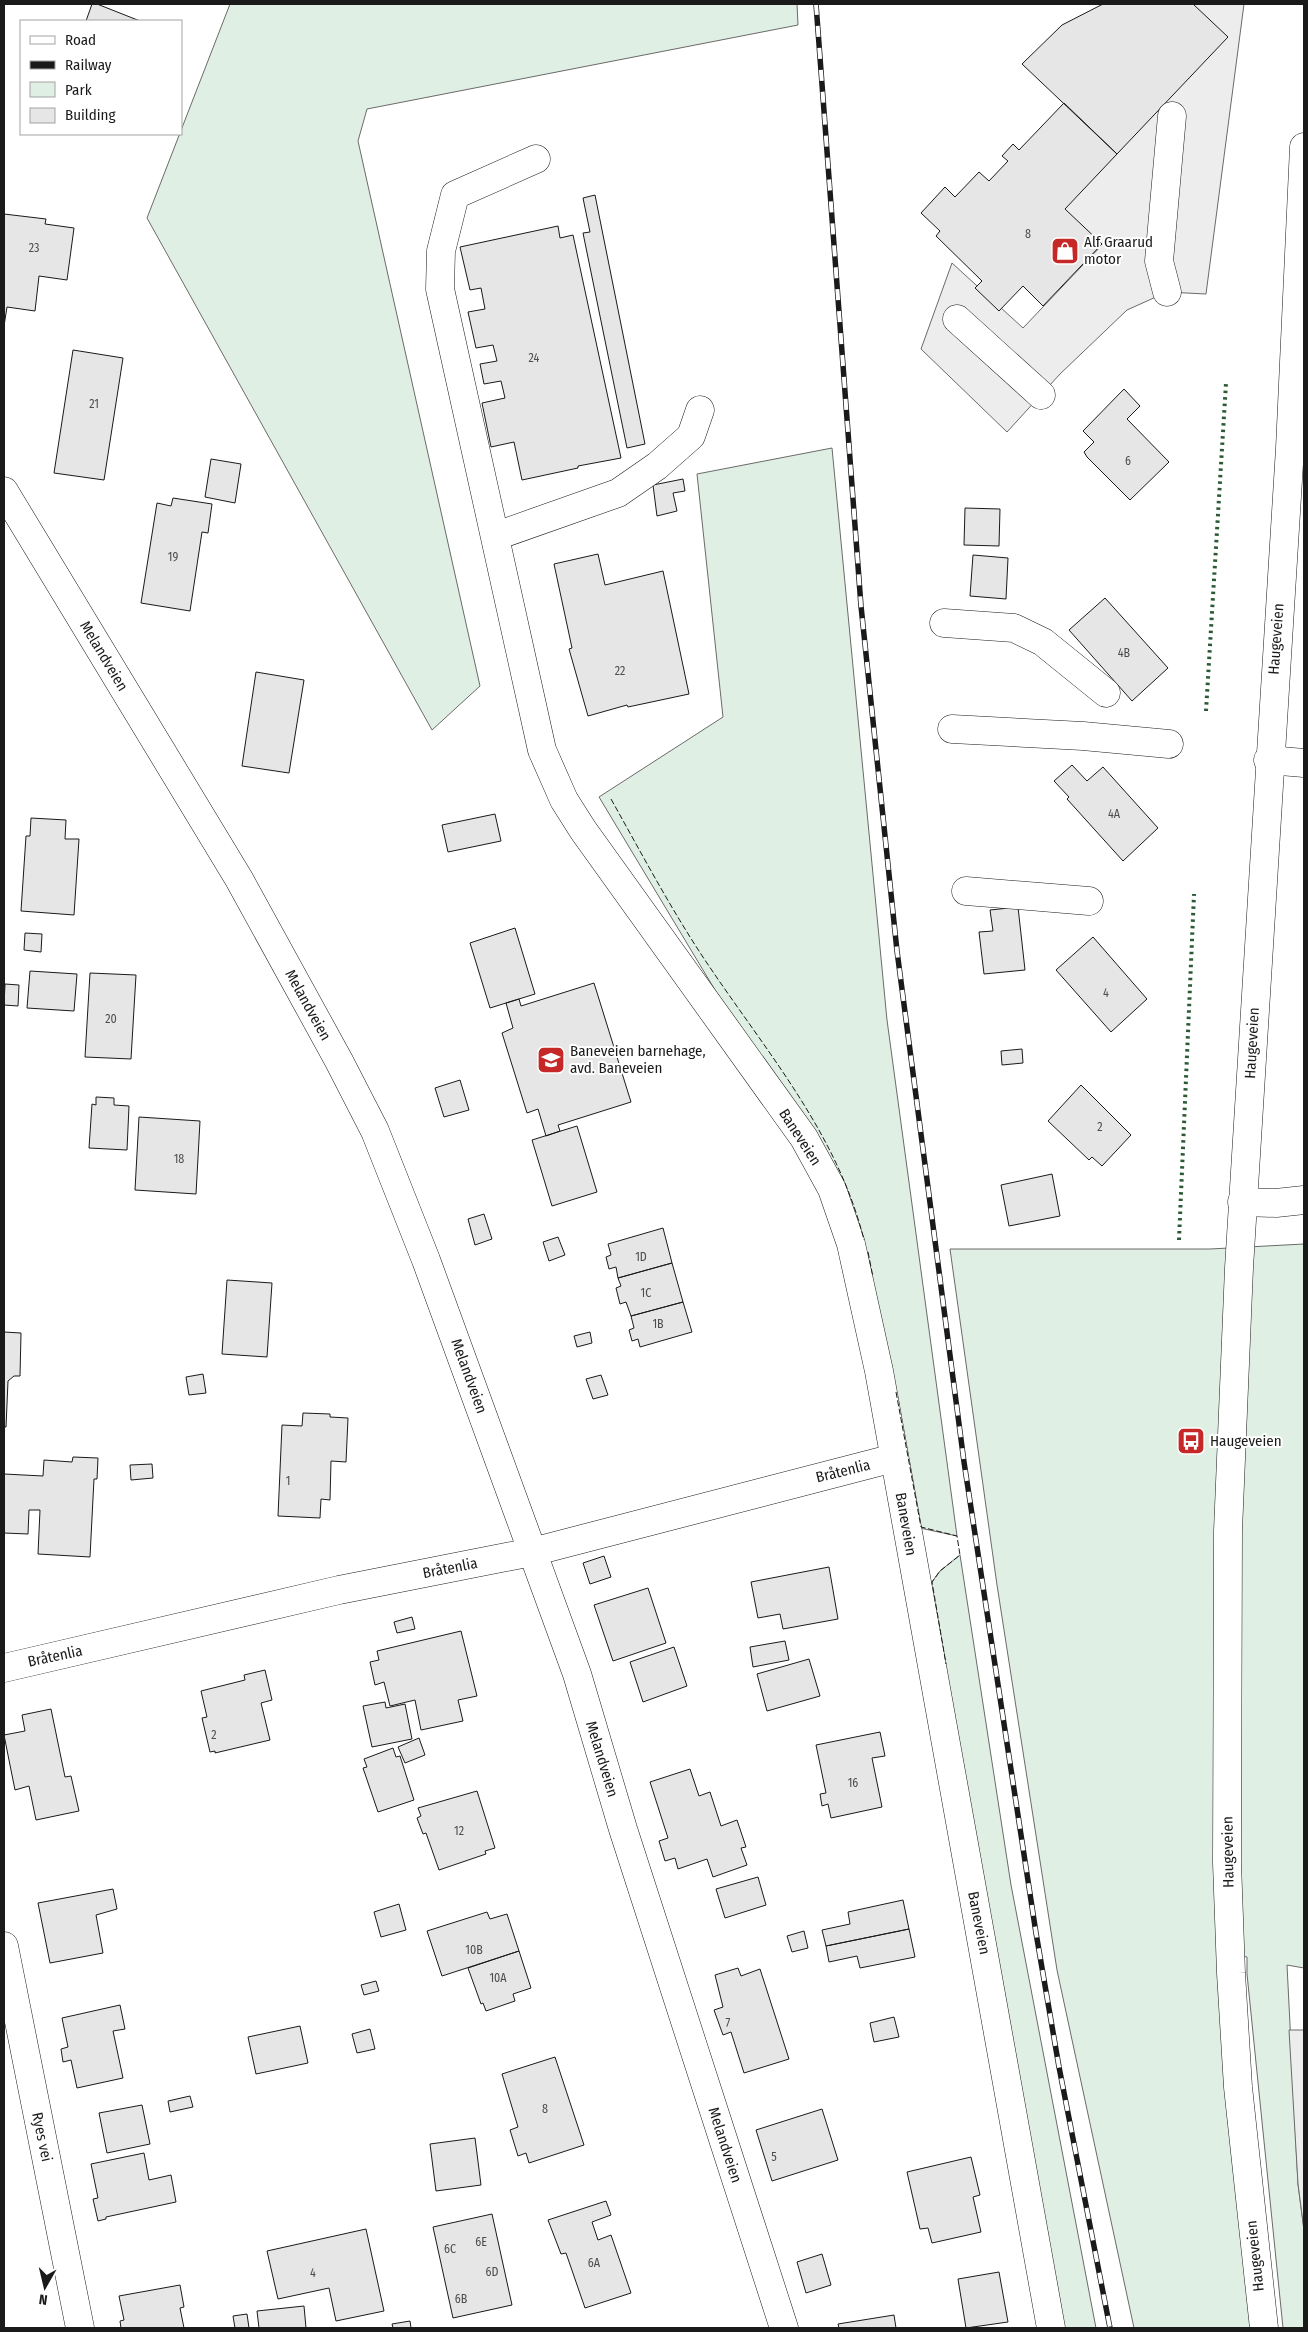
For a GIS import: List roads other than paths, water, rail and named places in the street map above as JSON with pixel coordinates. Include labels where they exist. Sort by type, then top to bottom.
[{"type":"street","points":[[1167,292],[1158,260],[1172,116]]},
{"type":"street","name":"Haugeveien","points":[[1264,2328],[1238,2088],[1231,1973],[1227,1863],[1228,1531],[1242,1202],[1268,760],[1290,448],[1304,147]]},
{"type":"street","name":"Baneveien","points":[[536,159],[455,194],[441,251],[440,289],[542,750],[564,800],[804,1138],[832,1189],[851,1244],[865,1301],[894,1458],[1029,2196],[1051,2328]]},
{"type":"street","points":[[957,319],[1041,394]]},
{"type":"street","points":[[496,536],[618,493],[657,466],[692,436],[700,410]]},
{"type":"street","name":"Melandveien","points":[[4,491],[239,879],[339,1061],[374,1131],[429,1269],[577,1674],[628,1846],[784,2328]]},
{"type":"street","points":[[944,623],[1014,628],[1043,642],[1106,693]]},
{"type":"street","points":[[952,729],[1084,736],[1169,744]]},
{"type":"street","points":[[1268,760],[1304,763]]},
{"type":"street","points":[[966,891],[1089,901]]},
{"type":"street","points":[[1242,1202],[1276,1203],[1304,1200]]},
{"type":"street","name":"Bråtenlia","points":[[4,1668],[339,1590],[532,1552],[894,1458]]},
{"type":"street","name":"Ryes vei","points":[[4,1946],[80,2328]]},
{"type":"railway","points":[[816,4],[861,606],[897,951],[964,1462],[1036,1933],[1059,2067],[1110,2328]]},
{"type":"place","name":"Alf Graarud motor","points":[[1065,251]]},
{"type":"place","name":"Baneveien barnehage, avd. Baneveien","points":[[551,1060]]},
{"type":"place","name":"Haugeveien","points":[[1191,1441]]}]
